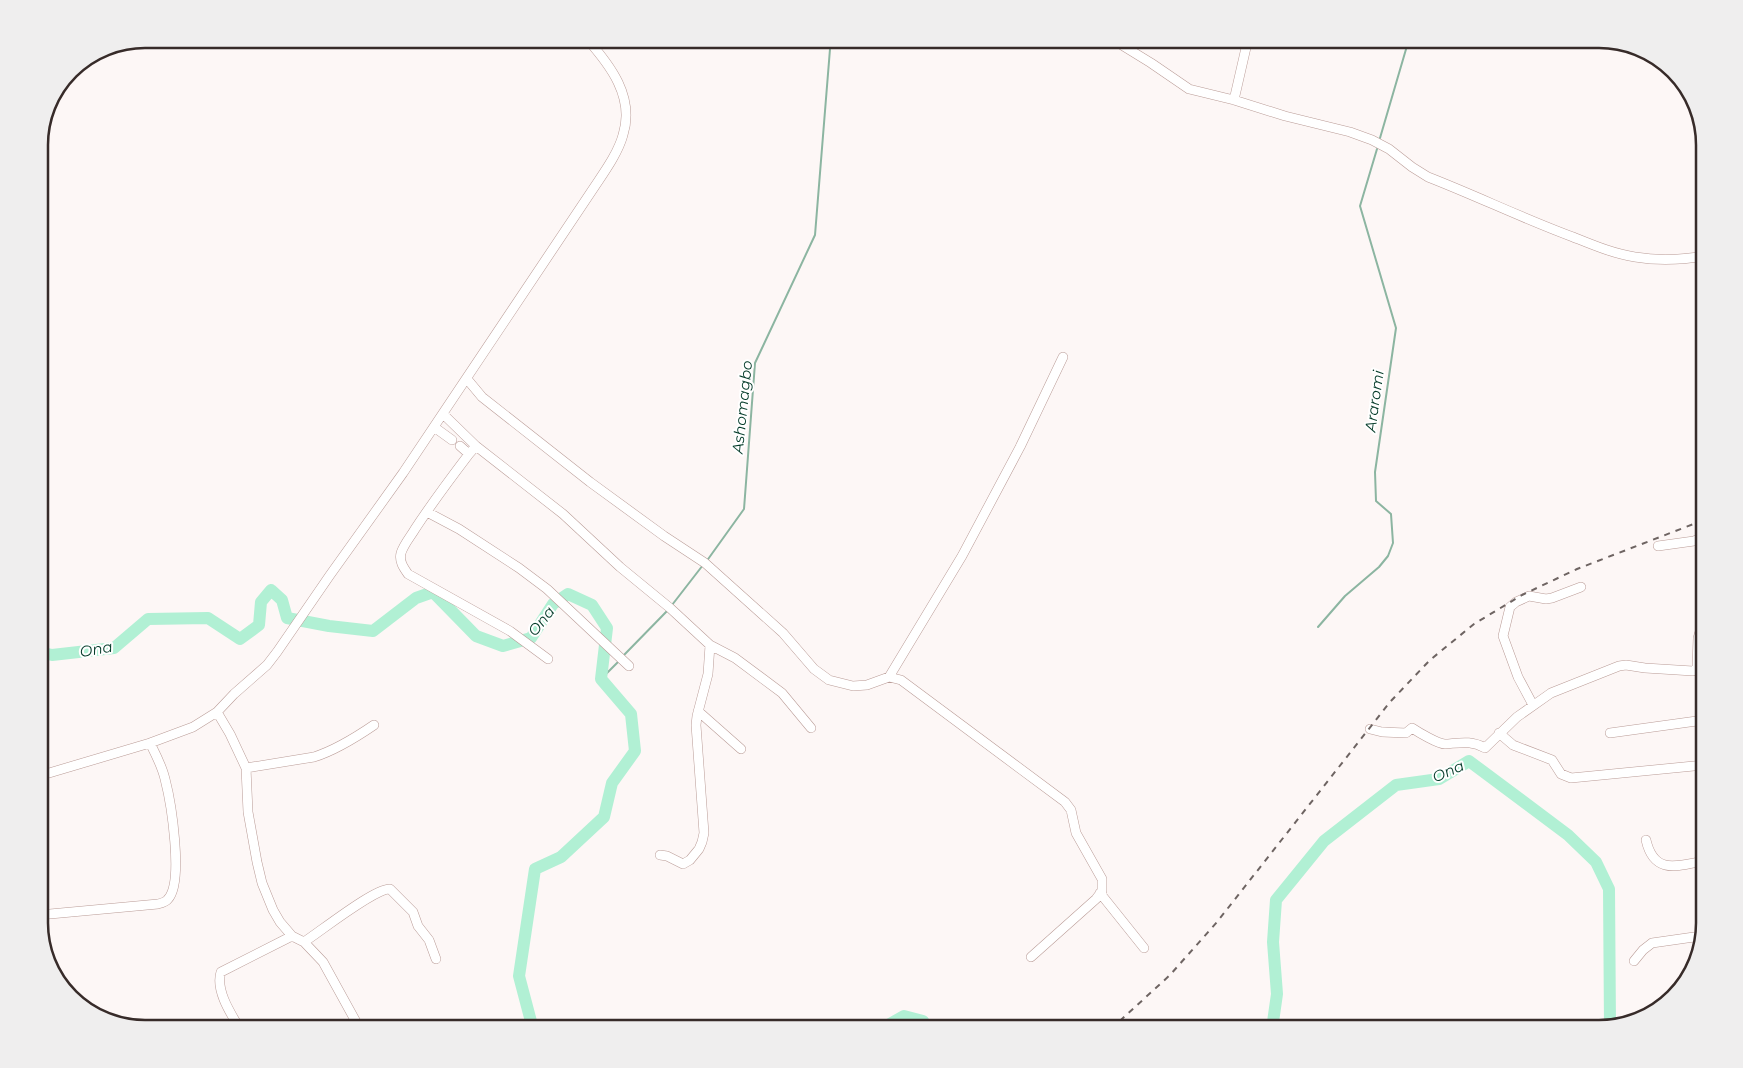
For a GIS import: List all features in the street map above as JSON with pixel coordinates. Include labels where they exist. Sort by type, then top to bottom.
[{"type":"street","points":[[48,773],[150,743],[193,727],[217,712],[267,664],[295,628],[467,379],[595,186],[618,147],[624,135],[626,109],[622,90],[609,65],[594,48]]},
{"type":"street","points":[[1127,48],[1189,89],[1234,100],[1284,116],[1350,132],[1372,140],[1428,177],[1553,230],[1607,250],[1634,257],[1662,260],[1695,258]]},
{"type":"street","points":[[1234,100],[1246,48]]},
{"type":"street","points":[[889,677],[962,556],[1020,447],[1063,357]]},
{"type":"street","points":[[467,379],[482,397],[590,482],[657,532],[705,563],[783,634],[814,669],[829,680],[853,686],[867,685],[889,677],[901,680],[1065,802],[1071,810],[1076,833],[1102,879],[1102,888],[1100,893],[1031,957]]},
{"type":"street","points":[[443,414],[476,446],[563,514],[620,567],[670,608],[710,645],[735,658],[782,693],[812,728]]},
{"type":"street","points":[[434,427],[452,440]]},
{"type":"street","points":[[460,446],[469,454]]},
{"type":"street","points":[[476,446],[426,512],[401,553],[401,561],[408,574],[510,631],[548,659]]},
{"type":"street","points":[[426,512],[459,529],[519,568],[547,589],[629,666]]},
{"type":"street","points":[[1658,546],[1696,540]]},
{"type":"street","points":[[1534,705],[1518,676],[1503,636],[1510,607],[1529,596],[1546,599],[1581,587]]},
{"type":"street","points":[[660,855],[667,856],[683,864],[694,855],[702,842],[704,822],[696,725],[708,674],[710,645]]},
{"type":"street","points":[[1370,729],[1382,732],[1406,733],[1412,728],[1441,743],[1462,742],[1478,744],[1485,748],[1498,734],[1534,705],[1552,694],[1619,666],[1626,665],[1688,672],[1696,669]]},
{"type":"street","points":[[698,711],[742,749]]},
{"type":"street","points":[[217,712],[246,768],[248,812],[262,883],[273,910],[292,936],[304,942],[323,962],[355,1020]]},
{"type":"street","points":[[1610,733],[1696,721]]},
{"type":"street","points":[[246,768],[324,754],[374,725]]},
{"type":"street","points":[[1498,734],[1513,745],[1552,760],[1561,774],[1571,778],[1696,766]]},
{"type":"street","points":[[48,914],[158,904],[167,901],[173,892],[175,834],[171,806],[165,778],[150,743]]},
{"type":"street","points":[[1646,840],[1648,851],[1654,859],[1664,865],[1672,866],[1696,862]]},
{"type":"street","points":[[304,942],[363,901],[385,889],[390,889],[414,912],[418,926],[429,940],[436,959]]},
{"type":"street","points":[[1100,893],[1144,948]]},
{"type":"street","points":[[235,1020],[221,990],[219,979],[221,972],[292,936]]},
{"type":"street","points":[[1634,961],[1652,943],[1695,937]]},
{"type":"waterway","name":"Ashomagbo","points":[[706,562],[744,509],[755,363],[815,235],[830,48]]},
{"type":"waterway","name":"Araromi","points":[[1380,138],[1406,48]]},
{"type":"waterway","name":"Araromi","points":[[1318,627],[1345,596],[1379,567],[1388,556],[1393,543],[1391,514],[1376,501],[1375,472],[1396,328],[1360,206],[1377,149]]},
{"type":"waterway","name":"Ashomagbo","points":[[672,605],[703,565]]},
{"type":"waterway","name":"Ona","points":[[48,654],[114,648],[148,619],[208,618],[240,639],[259,625],[261,602],[271,590],[282,600],[287,618],[329,626],[373,631],[416,598],[433,592],[476,636],[503,646],[531,638],[553,604],[568,594],[592,605],[607,628],[601,679],[631,714],[635,751],[612,783],[604,817],[561,857],[535,869],[519,976],[531,1020]]},
{"type":"waterway","name":"Ashomagbo","points":[[624,655],[668,610]]},
{"type":"waterway","name":"Ashomagbo","points":[[601,679],[619,661]]},
{"type":"waterway","name":"Ona","points":[[1273,1020],[1277,994],[1273,942],[1276,900],[1324,841],[1396,785],[1439,779],[1469,761],[1568,835],[1596,862],[1609,889],[1610,1020]]},
{"type":"waterway","name":"Ona","points":[[897,1020],[904,1016],[919,1020]]},
{"type":"railway","points":[[1121,1020],[1170,975],[1217,922],[1390,702],[1430,660],[1474,624],[1522,595],[1577,569],[1695,523]]}]
